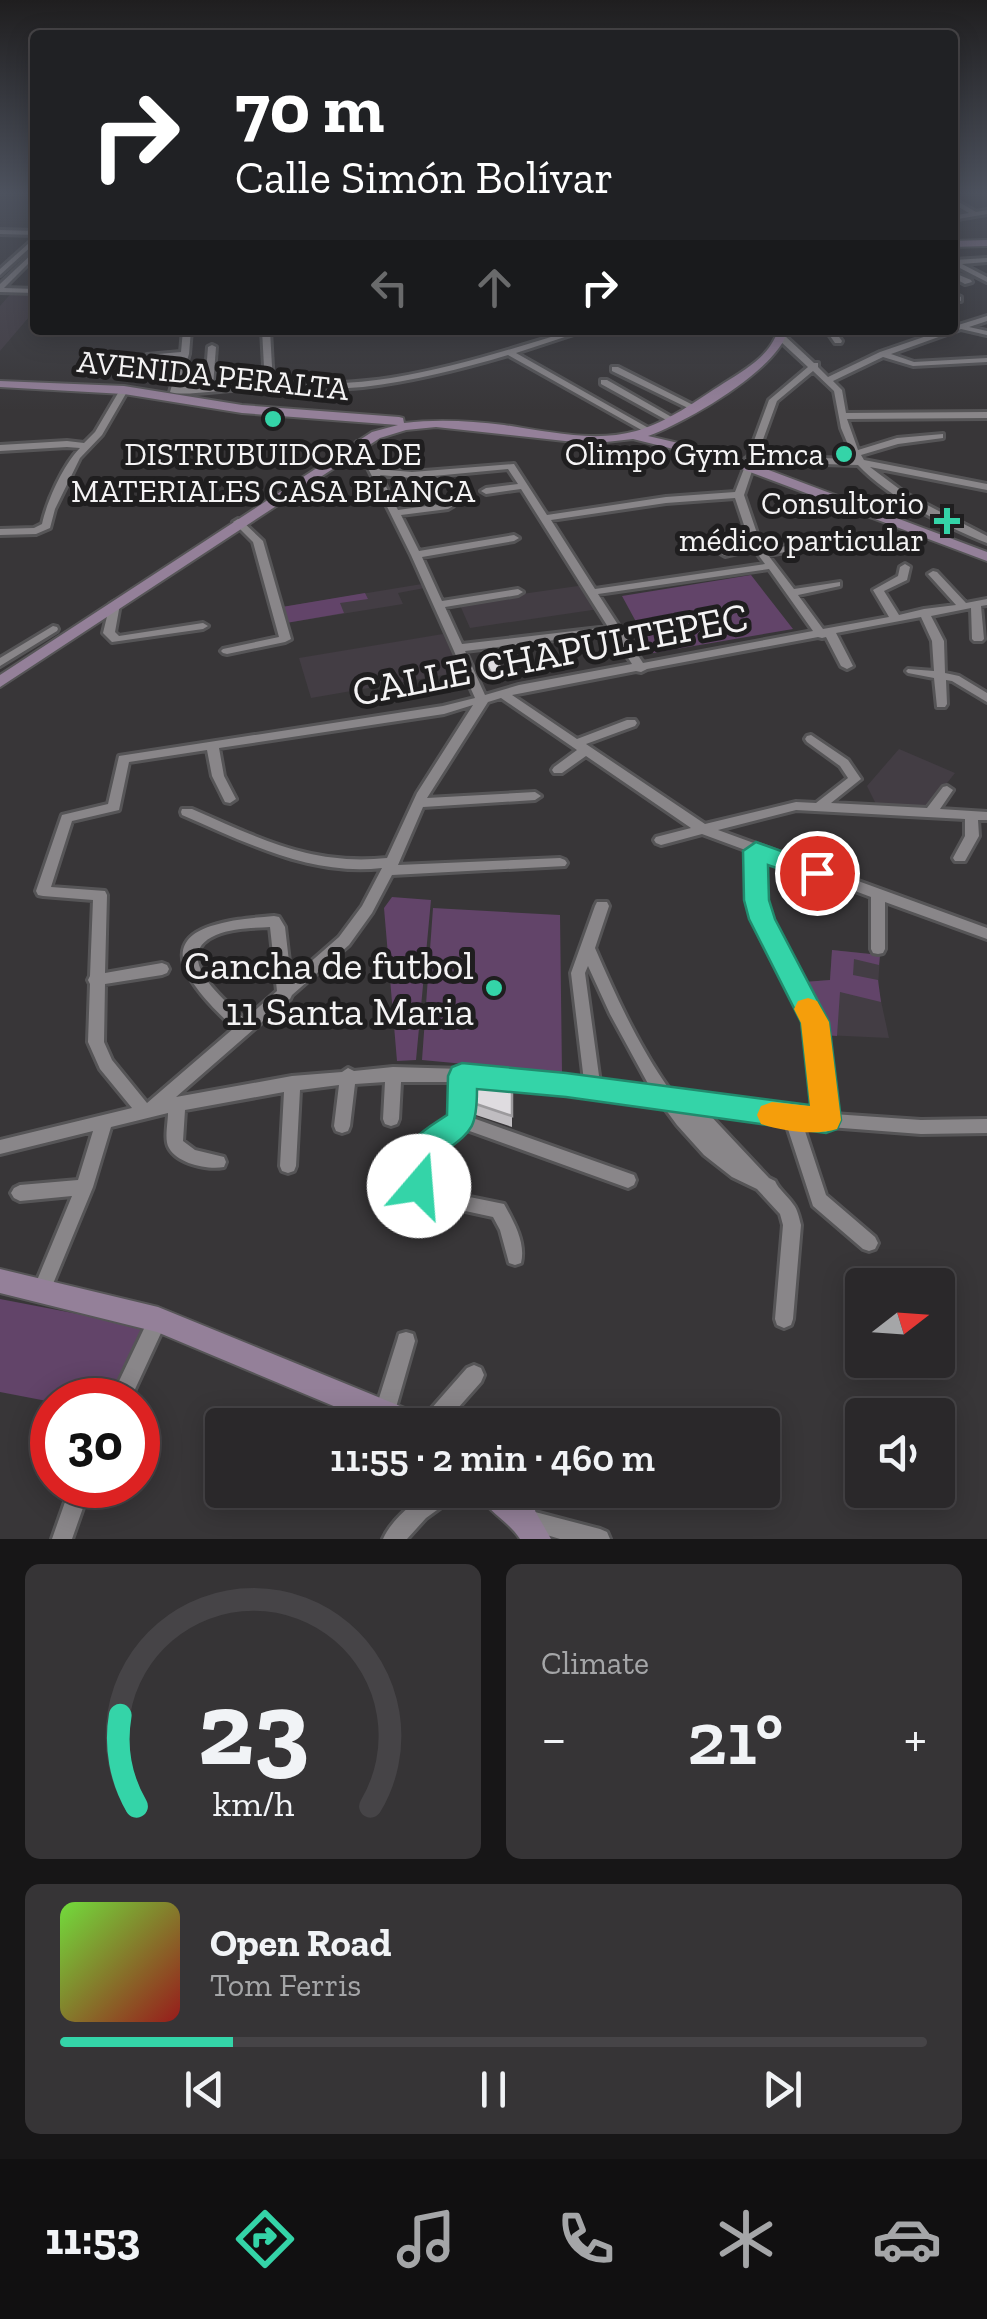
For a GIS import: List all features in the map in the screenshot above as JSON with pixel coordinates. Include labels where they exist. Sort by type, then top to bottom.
[{"type":"street","points":[[0,289],[22,267]]},
{"type":"street","points":[[965,267],[987,280]]},
{"type":"street","points":[[0,289],[30,292]]},
{"type":"street","points":[[958,327],[987,318]]},
{"type":"street","points":[[958,329],[986,333]]},
{"type":"street","points":[[971,338],[986,333]]},
{"type":"street","points":[[187,335],[173,393],[209,388],[378,382],[565,335]]},
{"type":"street","points":[[266,335],[269,387]]},
{"type":"street","points":[[632,436],[693,407],[752,369],[779,335]]},
{"type":"street","points":[[784,335],[838,390],[857,458],[918,502],[987,540]]},
{"type":"street","points":[[834,335],[838,341]]},
{"type":"street","points":[[830,379],[935,335]]},
{"type":"street","points":[[209,388],[212,347]]},
{"type":"street","points":[[509,352],[648,430]]},
{"type":"street","points":[[148,357],[185,354]]},
{"type":"street","points":[[883,354],[914,364],[987,360]]},
{"type":"street","points":[[814,366],[773,400],[738,495],[759,549],[847,666]]},
{"type":"street","points":[[614,370],[693,407]]},
{"type":"street","points":[[604,382],[671,419]]},
{"type":"street","name":"AVENIDA PERALTA","points":[[0,384],[173,393],[242,410],[595,438],[632,436]]},
{"type":"street","points":[[0,532],[36,531],[47,526],[50,508],[70,469],[124,390]]},
{"type":"street","points":[[843,416],[950,412],[987,416]]},
{"type":"street","points":[[0,682],[360,444],[387,430],[420,423]]},
{"type":"street","points":[[632,436],[749,463],[987,557]]},
{"type":"street","points":[[857,458],[897,441],[940,436]]},
{"type":"street","points":[[149,1109],[285,994],[355,928],[392,866],[418,803],[482,701],[360,444]]},
{"type":"street","points":[[0,448],[88,446]]},
{"type":"street","points":[[749,463],[857,458],[987,487]]},
{"type":"street","points":[[375,472],[412,475],[510,466],[640,669]]},
{"type":"street","points":[[486,491],[524,486]]},
{"type":"street","points":[[545,518],[666,500],[738,495]]},
{"type":"street","points":[[395,513],[448,506]]},
{"type":"street","points":[[227,651],[284,638],[258,541],[238,522]]},
{"type":"street","points":[[416,556],[514,538]]},
{"type":"street","points":[[724,553],[842,539]]},
{"type":"street","points":[[593,592],[770,566]]},
{"type":"street","points":[[896,618],[878,590],[903,578],[905,567]]},
{"type":"street","points":[[933,574],[975,604],[978,639]]},
{"type":"street","points":[[792,593],[836,584]]},
{"type":"street","points":[[440,606],[518,592]]},
{"type":"street","points":[[115,604],[109,632],[116,640],[203,626]]},
{"type":"street","name":"CALLE CHAPULTEPEC","points":[[95,980],[100,894],[43,891],[68,816],[114,807],[123,759],[213,748],[482,701],[975,604]]},
{"type":"street","points":[[924,612],[938,640],[941,704]]},
{"type":"street","points":[[0,663],[53,629]]},
{"type":"street","points":[[458,648],[616,629]]},
{"type":"street","points":[[912,671],[942,674],[987,698]]},
{"type":"street","points":[[503,694],[702,828],[987,934]]},
{"type":"street","points":[[558,770],[580,748],[631,723]]},
{"type":"street","points":[[812,740],[844,764],[854,779],[822,804]]},
{"type":"street","points":[[213,748],[218,776],[230,800]]},
{"type":"street","points":[[930,812],[947,790]]},
{"type":"street","points":[[418,803],[535,796]]},
{"type":"street","points":[[661,840],[796,806],[822,804],[987,816]]},
{"type":"street","points":[[188,812],[311,863],[338,867],[560,862]]},
{"type":"street","points":[[960,858],[972,836],[970,814]]},
{"type":"street","points":[[756,851],[756,900],[762,919],[815,1022],[826,1120]]},
{"type":"street","points":[[878,895],[878,949]]},
{"type":"street","points":[[593,1089],[578,974],[602,906]]},
{"type":"street","points":[[245,1028],[206,996],[194,978],[190,950],[201,934],[274,921],[278,926],[285,994]]},
{"type":"street","points":[[588,948],[646,1071],[667,1101],[740,1173],[769,1186]]},
{"type":"street","points":[[149,1109],[102,1056],[96,1042],[95,980],[162,969]]},
{"type":"street","points":[[0,1147],[149,1109],[292,1083],[392,1074],[462,1076],[593,1089],[793,1118],[987,1126]]},
{"type":"street","points":[[391,1119],[392,1074]]},
{"type":"street","points":[[342,1126],[348,1076]]},
{"type":"street","points":[[462,1076],[462,1121]]},
{"type":"street","points":[[288,1166],[292,1083]]},
{"type":"street","points":[[177,1104],[175,1144],[191,1156],[218,1162]]},
{"type":"street","points":[[690,1104],[788,1210],[792,1226],[784,1320]]},
{"type":"street","points":[[793,1118],[819,1200],[869,1243]]},
{"type":"street","points":[[462,1121],[628,1180]]},
{"type":"street","points":[[462,1121],[424,1150],[419,1186],[430,1197],[498,1210],[508,1228],[516,1258]]},
{"type":"street","points":[[42,1290],[84,1188],[104,1122]]},
{"type":"street","points":[[20,1193],[84,1188]]},
{"type":"street","points":[[0,1281],[158,1320],[378,1408]]},
{"type":"street","points":[[130,1378],[158,1320]]},
{"type":"street","points":[[386,1408],[406,1340]]},
{"type":"street","points":[[445,1408],[474,1375]]},
{"type":"street","points":[[62,1539],[72,1508]]},
{"type":"street","points":[[393,1539],[424,1508]]},
{"type":"street","points":[[529,1516],[600,1539]]},
{"type":"shaded area","points":[[13,291],[30,292],[30,316],[0,351],[0,306]]},
{"type":"shaded area","points":[[751,575],[793,629],[653,653],[622,596]]},
{"type":"shaded area","points":[[428,583],[430,587],[398,593],[403,604],[286,623],[282,607]]},
{"type":"shaded area","points":[[585,585],[599,609],[470,628],[459,603]]},
{"type":"shaded area","points":[[365,593],[368,599],[340,603],[344,613],[286,623],[282,607]]},
{"type":"shaded area","points":[[443,634],[461,672],[311,698],[299,658]]},
{"type":"shaded area","points":[[899,749],[955,773],[928,807],[876,804],[867,786]]},
{"type":"shaded area","points":[[392,897],[431,900],[416,1060],[397,1061],[384,908]]},
{"type":"shaded area","name":"Cancha de futbol 11 Santa Maria","points":[[433,908],[560,915],[562,1073],[422,1060]]},
{"type":"shaded area","points":[[832,950],[880,955],[878,987],[889,1038],[824,1035],[804,982],[830,980]]},
{"type":"shaded area","points":[[832,950],[880,955],[879,965],[854,959],[853,975],[878,980],[881,1002],[840,992],[837,1036],[824,1035],[804,982],[830,980]]},
{"type":"shaded area","points":[[0,1299],[146,1327],[126,1378],[30,1378],[30,1398],[0,1392]]},
{"type":"building","points":[[496,659],[502,671],[491,673],[485,661]]},
{"type":"building","points":[[477,1081],[512,1082],[512,1116],[476,1104]]},
{"type":"slow traffic","points":[[772,1115],[826,1120],[815,1022],[808,1009]]},
{"type":"place","name":"DISTRUBUIDORA DE MATERIALES CASA BLANCA","points":[[273,419]]},
{"type":"place","name":"Olimpo Gym Emca","points":[[844,454]]},
{"type":"place","name":"Consultorio médico particular","points":[[947,521]]},
{"type":"place","name":"Cancha de futbol 11 Santa Maria","points":[[494,988]]},
{"type":"route","points":[[419,1186],[424,1150],[462,1121],[462,1076],[566,1085],[826,1120],[815,1022],[762,919],[756,900],[756,851],[817,873]]}]
